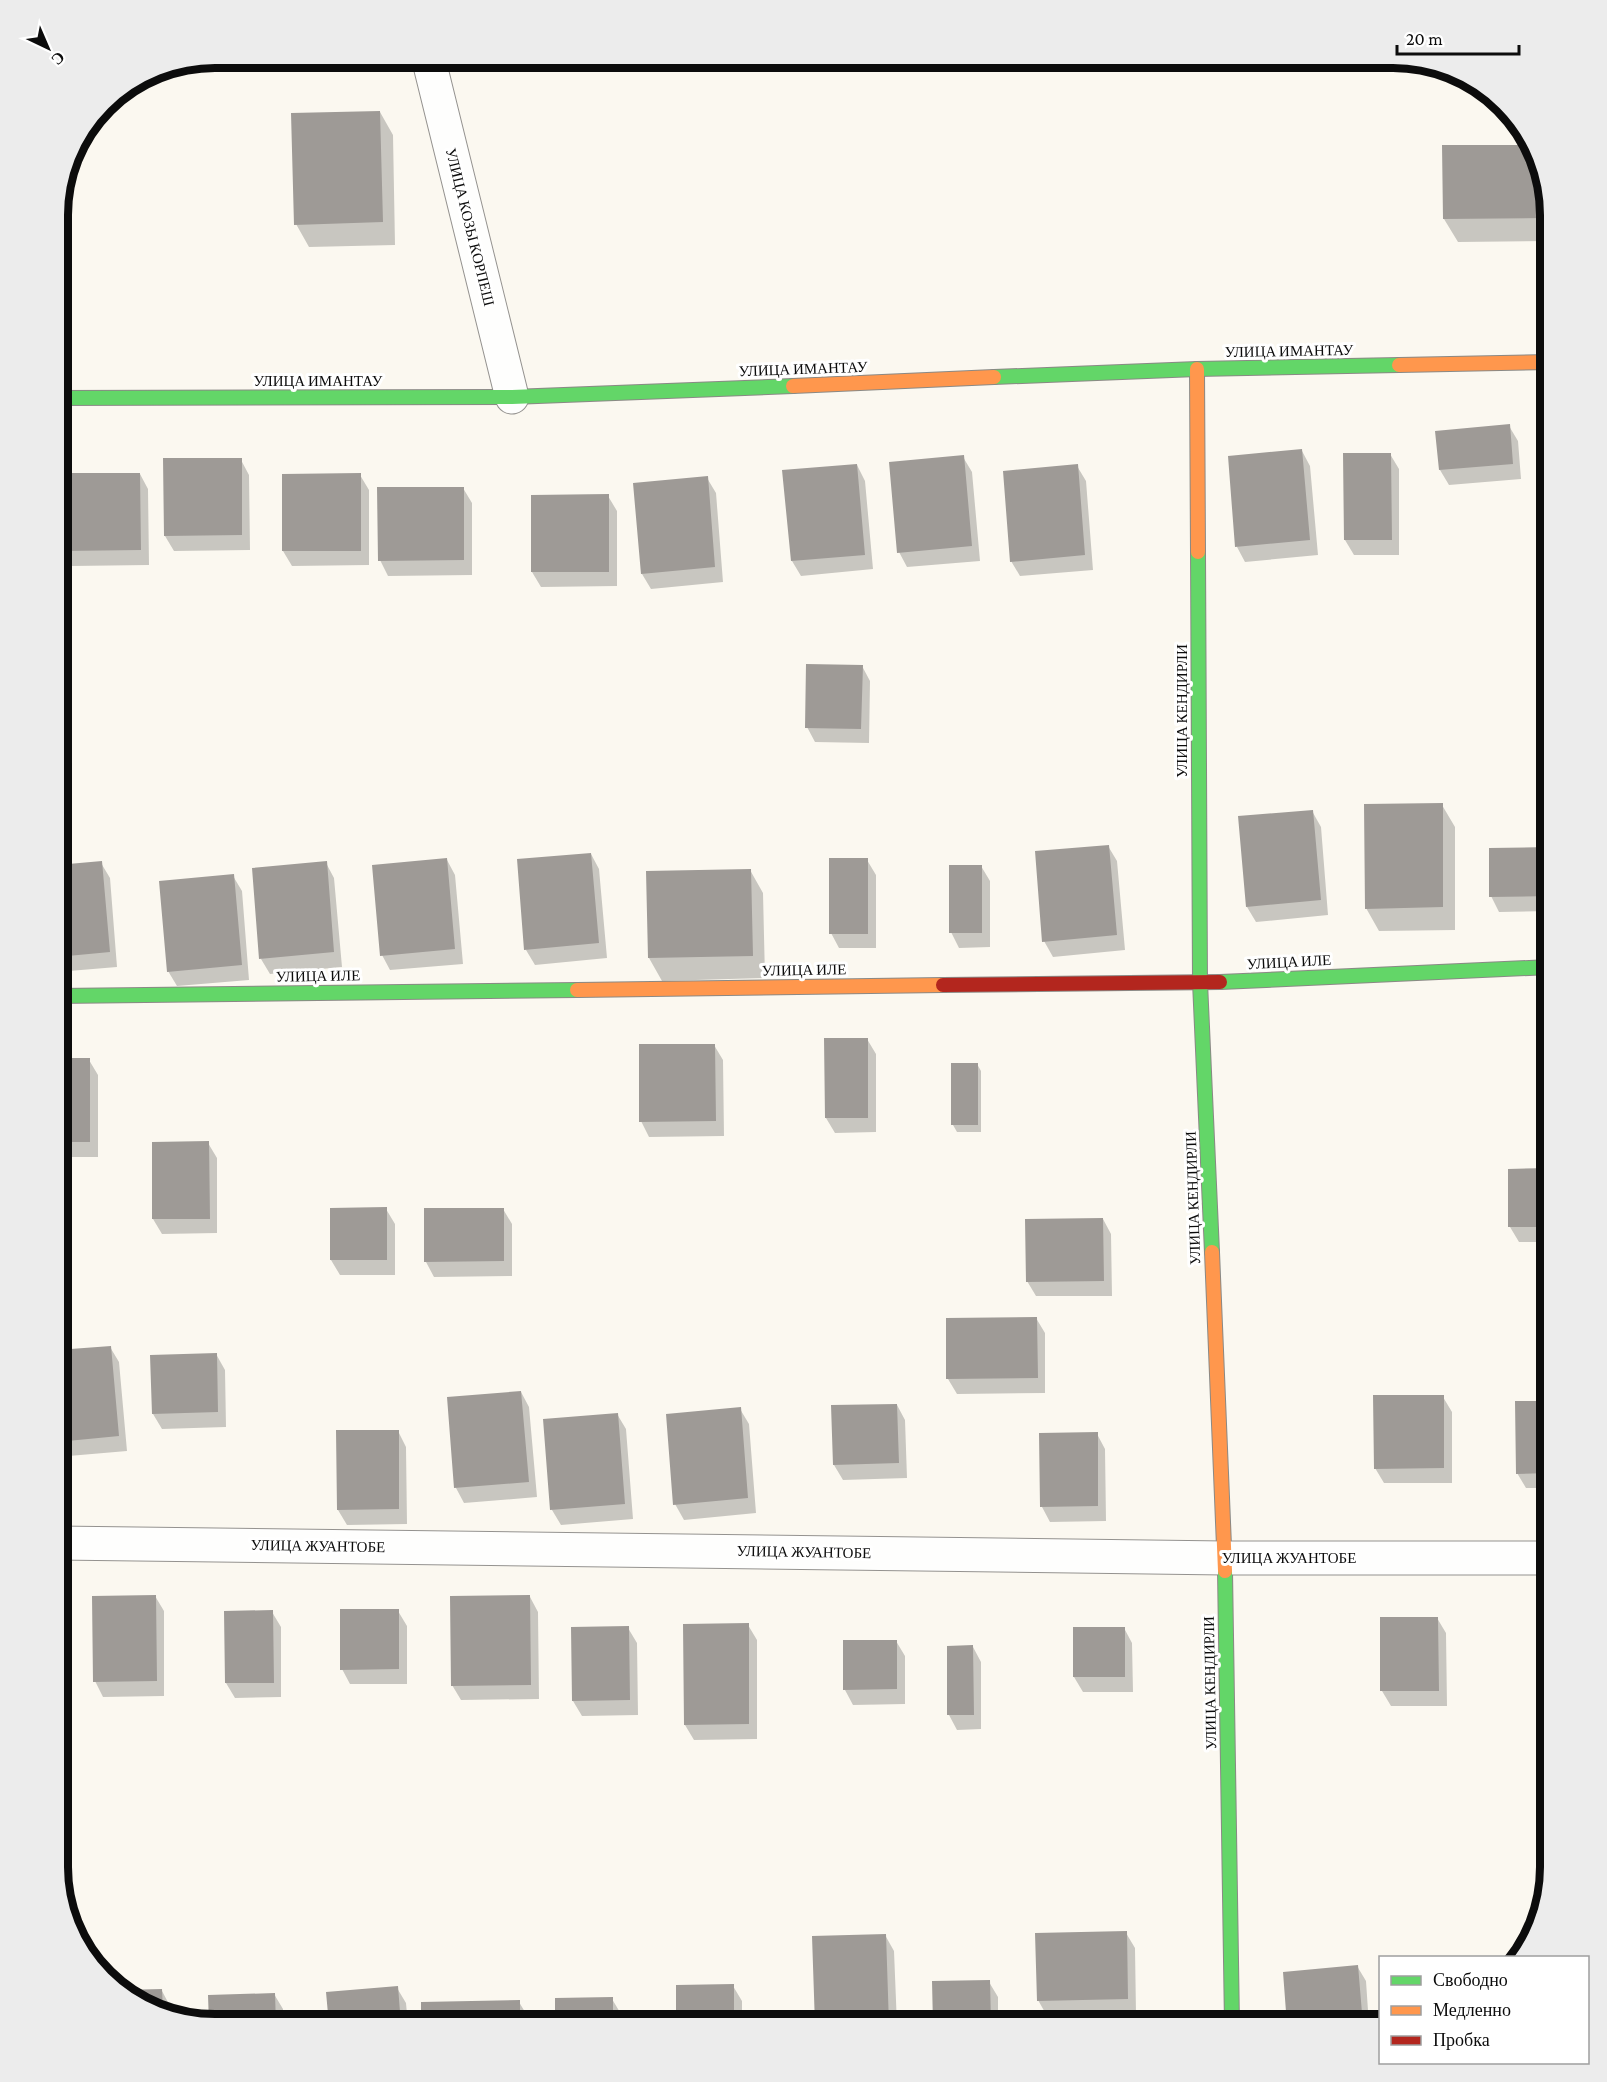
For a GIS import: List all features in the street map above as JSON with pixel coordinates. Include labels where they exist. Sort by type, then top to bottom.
[{"type":"street","name":"УЛИЦА КОЗЫ КОРПЕШ","points":[[431,67],[512,397]]},
{"type":"street","name":"УЛИЦА ИМАНТАУ","points":[[68,398],[512,397],[1197,369],[1540,362]]},
{"type":"street","name":"УЛИЦА КЕНДИРЛИ","points":[[1197,369],[1200,982],[1225,1558],[1232,2015]]},
{"type":"street","name":"УЛИЦА ИЛЕ","points":[[68,996],[1200,982],[1540,967]]},
{"type":"street","name":"УЛИЦА ЖУАНТОБЕ","points":[[68,1543],[1225,1558],[1540,1558]]},
{"type":"building","points":[[380,111],[383,222],[294,225],[291,113]]},
{"type":"building","points":[[1442,145],[1521,145],[1532,167],[1540,218],[1443,219]]},
{"type":"building","points":[[1510,424],[1513,464],[1439,470],[1435,431]]},
{"type":"building","points":[[1302,449],[1310,540],[1235,547],[1228,456]]},
{"type":"building","points":[[1343,453],[1391,453],[1392,540],[1344,540]]},
{"type":"building","points":[[964,455],[972,546],[897,553],[889,462]]},
{"type":"building","points":[[163,458],[242,458],[242,535],[164,536]]},
{"type":"building","points":[[857,464],[865,555],[791,561],[782,470]]},
{"type":"building","points":[[1078,464],[1085,555],[1010,562],[1003,471]]},
{"type":"building","points":[[68,473],[140,473],[141,550],[68,551]]},
{"type":"building","points":[[361,473],[361,551],[282,551],[282,474]]},
{"type":"building","points":[[708,476],[715,567],[641,574],[633,483]]},
{"type":"building","points":[[377,487],[464,487],[464,560],[378,561]]},
{"type":"building","points":[[609,494],[609,572],[531,572],[531,495]]},
{"type":"building","points":[[806,664],[863,665],[861,729],[805,728]]},
{"type":"building","points":[[1443,803],[1443,907],[1365,909],[1364,804]]},
{"type":"building","points":[[1313,810],[1321,900],[1246,907],[1238,816]]},
{"type":"building","points":[[1109,845],[1117,935],[1042,942],[1035,851]]},
{"type":"building","points":[[1540,847],[1540,896],[1489,897],[1489,848]]},
{"type":"building","points":[[591,853],[599,943],[524,950],[517,859]]},
{"type":"building","points":[[447,858],[455,949],[380,956],[372,865]]},
{"type":"building","points":[[829,858],[868,858],[868,934],[829,934]]},
{"type":"building","points":[[102,861],[110,952],[68,956],[68,864]]},
{"type":"building","points":[[327,861],[334,952],[259,959],[252,868]]},
{"type":"building","points":[[949,865],[982,865],[982,933],[949,933]]},
{"type":"building","points":[[751,869],[753,956],[648,958],[646,871]]},
{"type":"building","points":[[234,874],[242,965],[167,972],[159,881]]},
{"type":"building","points":[[1538,1026],[1540,1026],[1540,1083],[1538,1083]]},
{"type":"building","points":[[824,1038],[868,1038],[868,1118],[825,1118]]},
{"type":"building","points":[[639,1044],[715,1044],[716,1121],[639,1122]]},
{"type":"building","points":[[68,1058],[90,1058],[90,1142],[68,1142]]},
{"type":"building","points":[[951,1063],[978,1063],[978,1125],[951,1125]]},
{"type":"building","points":[[209,1141],[210,1219],[152,1219],[152,1142]]},
{"type":"building","points":[[1540,1168],[1540,1227],[1508,1227],[1508,1169]]},
{"type":"building","points":[[387,1207],[387,1260],[330,1260],[330,1208]]},
{"type":"building","points":[[424,1208],[504,1208],[504,1261],[424,1262]]},
{"type":"building","points":[[1103,1218],[1104,1281],[1026,1282],[1025,1219]]},
{"type":"building","points":[[1037,1317],[1038,1378],[946,1379],[946,1318]]},
{"type":"building","points":[[111,1346],[119,1436],[68,1441],[68,1349]]},
{"type":"building","points":[[217,1353],[218,1412],[152,1414],[150,1355]]},
{"type":"building","points":[[521,1391],[529,1482],[454,1488],[447,1397]]},
{"type":"building","points":[[1373,1395],[1444,1395],[1444,1468],[1374,1469]]},
{"type":"building","points":[[1515,1401],[1540,1401],[1540,1473],[1516,1474]]},
{"type":"building","points":[[897,1404],[899,1463],[833,1465],[831,1405]]},
{"type":"building","points":[[741,1407],[748,1498],[673,1505],[666,1414]]},
{"type":"building","points":[[618,1413],[625,1504],[550,1510],[543,1419]]},
{"type":"building","points":[[336,1430],[399,1430],[399,1509],[337,1510]]},
{"type":"building","points":[[1098,1432],[1098,1506],[1040,1507],[1039,1433]]},
{"type":"building","points":[[156,1595],[157,1681],[93,1682],[92,1596]]},
{"type":"building","points":[[530,1595],[531,1685],[451,1686],[450,1596]]},
{"type":"building","points":[[340,1609],[399,1609],[399,1669],[340,1670]]},
{"type":"building","points":[[273,1610],[274,1683],[225,1683],[224,1611]]},
{"type":"building","points":[[1380,1617],[1438,1617],[1439,1691],[1380,1691]]},
{"type":"building","points":[[749,1623],[749,1724],[684,1725],[683,1624]]},
{"type":"building","points":[[629,1626],[630,1700],[572,1701],[571,1627]]},
{"type":"building","points":[[1073,1627],[1125,1627],[1125,1677],[1073,1677]]},
{"type":"building","points":[[843,1640],[897,1640],[897,1689],[843,1690]]},
{"type":"building","points":[[973,1645],[974,1715],[947,1715],[947,1646]]},
{"type":"building","points":[[1127,1931],[1128,1999],[1037,2001],[1035,1933]]},
{"type":"building","points":[[886,1934],[889,2015],[815,2015],[812,1936]]},
{"type":"building","points":[[1358,1965],[1362,2015],[1286,2015],[1283,1972]]},
{"type":"building","points":[[990,1980],[991,2015],[933,2015],[932,1981]]},
{"type":"building","points":[[734,1984],[734,2015],[676,2015],[676,1985]]},
{"type":"building","points":[[398,1986],[400,2015],[328,2015],[326,1992]]},
{"type":"building","points":[[162,1989],[163,2004],[141,1995],[133,1990]]},
{"type":"building","points":[[275,1993],[276,2015],[209,2014],[208,1995]]},
{"type":"building","points":[[613,1997],[613,2015],[555,2015],[555,1998]]},
{"type":"building","points":[[520,2000],[520,2015],[421,2015],[421,2002]]},
{"type":"traffic: fast","points":[[994,377],[1197,369],[1399,365]]},
{"type":"traffic: fast","points":[[68,398],[512,397],[793,386]]},
{"type":"traffic: fast","points":[[1198,552],[1200,982],[1212,1252]]},
{"type":"traffic: fast","points":[[1220,982],[1540,967]]},
{"type":"traffic: fast","points":[[68,996],[577,990]]},
{"type":"traffic: fast","points":[[1225,1571],[1232,2015]]},
{"type":"traffic: slow","points":[[1399,365],[1540,362]]},
{"type":"traffic: slow","points":[[1197,369],[1198,552]]},
{"type":"traffic: slow","points":[[793,386],[994,377]]},
{"type":"traffic: slow","points":[[577,990],[943,985]]},
{"type":"traffic: slow","points":[[1212,1252],[1225,1571]]},
{"type":"traffic: jam","points":[[943,985],[1220,982]]}]
